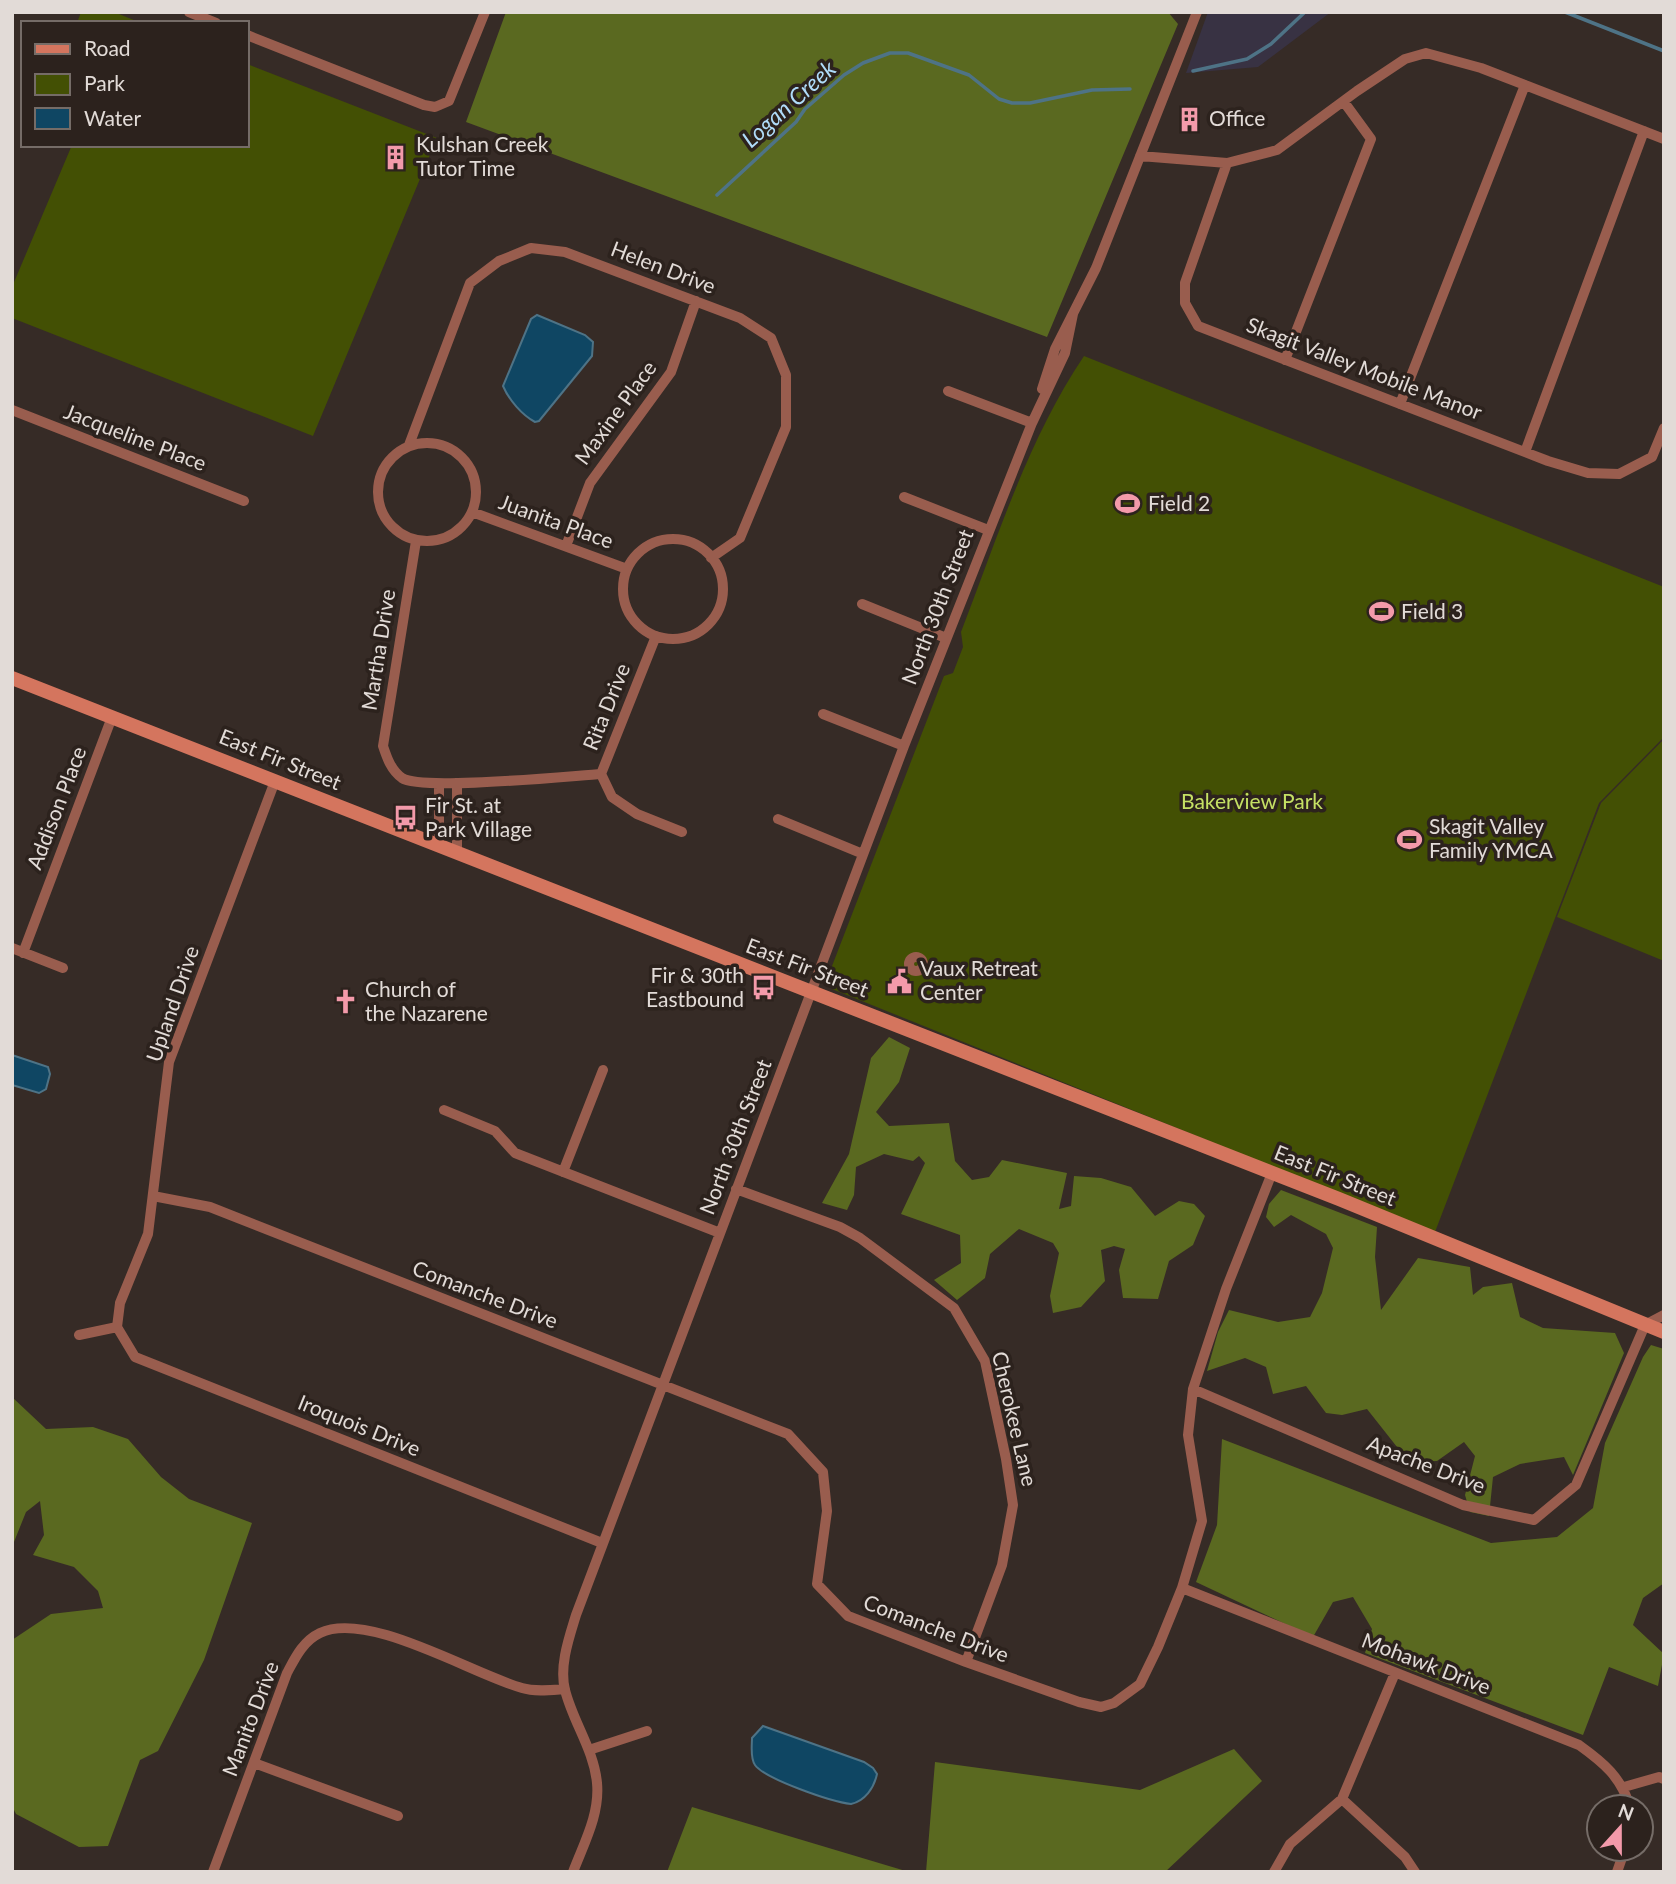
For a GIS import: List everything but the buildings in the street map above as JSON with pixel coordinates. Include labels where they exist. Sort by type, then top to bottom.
[{"type":"street","points":[[189,12],[211,21]]},
{"type":"street","points":[[248,35],[435,107],[449,101],[485,12]]},
{"type":"street","name":"North 30th Street","points":[[573,1872],[596,1811],[597,1783],[589,1750],[565,1689],[568,1638],[904,746],[1031,423],[1055,349],[1096,268],[1197,12]]},
{"type":"street","points":[[1140,156],[1227,163],[1277,150],[1405,59],[1426,53],[1481,68],[1664,139]]},
{"type":"street","points":[[1401,404],[1525,85]]},
{"type":"street","points":[[1284,360],[1371,139],[1344,102]]},
{"type":"street","points":[[1525,452],[1644,131]]},
{"type":"street","name":"Skagit Valley Mobile Manor","points":[[1227,163],[1185,283],[1185,303],[1198,326],[1525,452],[1588,473],[1619,474],[1652,457],[1664,428]]},
{"type":"street","name":"Helen Drive","points":[[409,446],[470,283],[499,261],[531,248],[565,252],[740,318],[771,338],[786,374],[786,427],[740,538],[711,558]]},
{"type":"street","name":"Maxine Place","points":[[566,546],[590,482],[671,372],[696,301]]},
{"type":"street","points":[[948,391],[1031,423]]},
{"type":"street","name":"Jacqueline Place","points":[[12,410],[244,501]]},
{"type":"street","points":[[428,442],[447,447],[463,458],[473,474],[477,493],[472,512],[459,530],[439,541],[416,541],[397,532],[383,516],[377,496],[380,475],[391,457],[409,446],[428,442]]},
{"type":"street","points":[[904,497],[988,530]]},
{"type":"street","name":"Juanita Place","points":[[472,512],[627,569]]},
{"type":"street","points":[[666,539],[683,540],[699,547],[711,558],[723,587],[721,603],[713,618],[702,629],[688,636],[672,639],[644,630],[634,620],[623,595],[623,582],[636,555],[650,544],[666,539]]},
{"type":"street","name":"Martha Drive","points":[[389,765],[383,746],[416,541]]},
{"type":"street","points":[[862,604],[946,638]]},
{"type":"street","name":"Rita Drive","points":[[389,765],[403,779],[439,784],[601,774],[656,636]]},
{"type":"street","name":"East Fir Street","points":[[12,678],[1272,1173],[1664,1332]]},
{"type":"street","points":[[823,714],[904,746]]},
{"type":"street","name":"Addison Place","points":[[18,951],[113,717]]},
{"type":"street","points":[[601,774],[612,797],[637,814],[682,832]]},
{"type":"street","name":"Upland Drive","points":[[117,1327],[120,1303],[148,1234],[170,1062],[275,781]]},
{"type":"street","points":[[457,783],[457,852]]},
{"type":"street","points":[[439,784],[439,845]]},
{"type":"street","points":[[778,819],[863,854]]},
{"type":"street","points":[[18,951],[63,968]]},
{"type":"street","points":[[563,1172],[603,1070]]},
{"type":"street","points":[[444,1110],[495,1131],[514,1153],[720,1233]]},
{"type":"street","name":"Comanche Drive","points":[[153,1196],[210,1207],[788,1434],[823,1472],[827,1511],[817,1584],[848,1616],[966,1662],[1079,1702],[1101,1707],[1114,1703],[1140,1684],[1182,1588],[1202,1521],[1188,1435],[1193,1389],[1226,1289],[1272,1173]]},
{"type":"street","name":"Cherokee Lane","points":[[736,1189],[840,1227],[860,1238],[954,1308],[985,1361],[1013,1505],[1002,1565],[966,1662]]},
{"type":"street","points":[[1645,1325],[1664,1315]]},
{"type":"street","name":"Apache Drive","points":[[1193,1389],[1463,1505],[1534,1520],[1576,1485],[1645,1325]]},
{"type":"street","points":[[79,1335],[117,1327]]},
{"type":"street","name":"Iroquois Drive","points":[[117,1327],[135,1357],[602,1544]]},
{"type":"street","name":"Mohawk Drive","points":[[1182,1588],[1579,1745],[1601,1761],[1624,1787],[1626,1793]]},
{"type":"street","name":"Manito Drive","points":[[213,1872],[287,1674],[302,1646],[320,1633],[344,1627],[377,1631],[524,1689],[565,1689]]},
{"type":"street","points":[[1274,1872],[1290,1844],[1342,1800],[1395,1673]]},
{"type":"street","points":[[589,1750],[647,1731]]},
{"type":"street","points":[[254,1763],[398,1816]]},
{"type":"street","points":[[1624,1787],[1659,1777],[1664,1779]]},
{"type":"street","points":[[1342,1800],[1405,1857],[1415,1872]]},
{"type":"shaded area","points":[[1208,12],[1331,12],[1258,67],[1186,73]]},
{"type":"green space","points":[[81,12],[114,12],[136,21],[78,21]]},
{"type":"green space","points":[[506,12],[1168,12],[1178,24],[1047,337],[466,122]]},
{"type":"green space","points":[[248,64],[437,138],[313,436],[12,318],[12,287],[71,147],[248,147]]},
{"type":"green space","name":"Bakerview Park","points":[[1084,356],[1664,587],[1664,737],[1599,803],[1435,1232],[832,989],[827,979],[944,676],[953,673],[963,647],[961,632],[1015,490],[1046,421]]},
{"type":"green space","points":[[1664,739],[1664,961],[1557,917],[1601,803]]},
{"type":"green space","points":[[889,1037],[910,1048],[899,1082],[876,1112],[889,1126],[949,1123],[955,1161],[972,1180],[989,1177],[1002,1160],[1067,1173],[1059,1209],[1071,1206],[1074,1176],[1101,1178],[1131,1187],[1155,1216],[1179,1201],[1194,1204],[1205,1216],[1193,1245],[1169,1261],[1158,1299],[1123,1298],[1119,1270],[1125,1249],[1114,1246],[1101,1250],[1105,1281],[1081,1307],[1053,1313],[1050,1296],[1059,1253],[1053,1243],[1019,1229],[990,1254],[985,1278],[957,1300],[934,1280],[961,1263],[960,1235],[901,1214],[925,1163],[919,1156],[913,1161],[884,1154],[856,1167],[854,1195],[847,1210],[822,1203],[849,1154],[871,1058]]},
{"type":"green space","points":[[1281,1190],[1377,1227],[1375,1257],[1381,1310],[1418,1258],[1470,1267],[1473,1295],[1483,1287],[1512,1283],[1520,1317],[1543,1328],[1615,1333],[1624,1353],[1573,1475],[1564,1457],[1520,1464],[1493,1477],[1489,1516],[1470,1512],[1465,1495],[1475,1456],[1464,1442],[1437,1461],[1414,1462],[1397,1447],[1367,1409],[1342,1415],[1326,1413],[1306,1386],[1273,1394],[1266,1367],[1245,1358],[1207,1371],[1218,1332],[1229,1310],[1278,1322],[1310,1317],[1322,1293],[1333,1248],[1326,1234],[1291,1215],[1274,1227],[1266,1217],[1269,1204]]},
{"type":"green space","points":[[1651,1345],[1664,1349],[1664,1583],[1643,1598],[1633,1625],[1664,1654],[1658,1686],[1609,1667],[1583,1735],[1365,1653],[1372,1629],[1353,1597],[1333,1602],[1313,1637],[1196,1582],[1217,1525],[1222,1439],[1491,1543],[1557,1537],[1593,1508],[1605,1443],[1643,1357]]},
{"type":"green space","points":[[12,1397],[46,1429],[93,1427],[128,1439],[161,1477],[189,1499],[252,1523],[204,1660],[158,1751],[140,1760],[108,1846],[79,1847],[16,1814],[12,1806],[12,1640],[51,1614],[103,1608],[98,1591],[74,1567],[33,1555],[44,1535],[40,1501],[26,1512],[12,1547]]},
{"type":"green space","points":[[1234,1749],[1262,1781],[1165,1872],[926,1872],[935,1762],[1140,1790]]},
{"type":"green space","points":[[692,1807],[909,1872],[667,1872]]},
{"type":"water","points":[[537,315],[585,335],[593,342],[592,356],[539,421],[535,422],[516,407],[503,386],[531,319]]},
{"type":"water","points":[[12,1055],[48,1067],[50,1074],[46,1089],[39,1093],[12,1085]]},
{"type":"water","points":[[763,1726],[864,1762],[877,1774],[874,1784],[865,1797],[851,1804],[815,1794],[772,1777],[761,1771],[752,1759],[752,1738]]},
{"type":"waterway","name":"Logan Creek","points":[[1193,71],[1247,59],[1271,44],[1305,12]]},
{"type":"waterway","name":"Logan Creek","points":[[1565,12],[1664,51]]},
{"type":"waterway","name":"Logan Creek","points":[[717,195],[844,75],[863,63],[890,53],[908,53],[969,75],[999,99],[1012,103],[1030,103],[1092,90],[1130,89]]},
{"type":"place","name":"Office","points":[[1189,119]]},
{"type":"place","name":"Kulshan Creek Tutor Time","points":[[396,157]]},
{"type":"place","name":"Field 2","points":[[1128,504]]},
{"type":"place","name":"Field 3","points":[[1381,612]]},
{"type":"place","name":"Fir St. at Park Village","points":[[405,818]]},
{"type":"place","name":"Skagit Valley Family YMCA","points":[[1409,839]]},
{"type":"place","name":"Vaux Retreat Center","points":[[900,981]]},
{"type":"place","name":"Fir & 30th Eastbound","points":[[764,988]]},
{"type":"place","name":"Church of the Nazarene","points":[[345,1002]]}]
